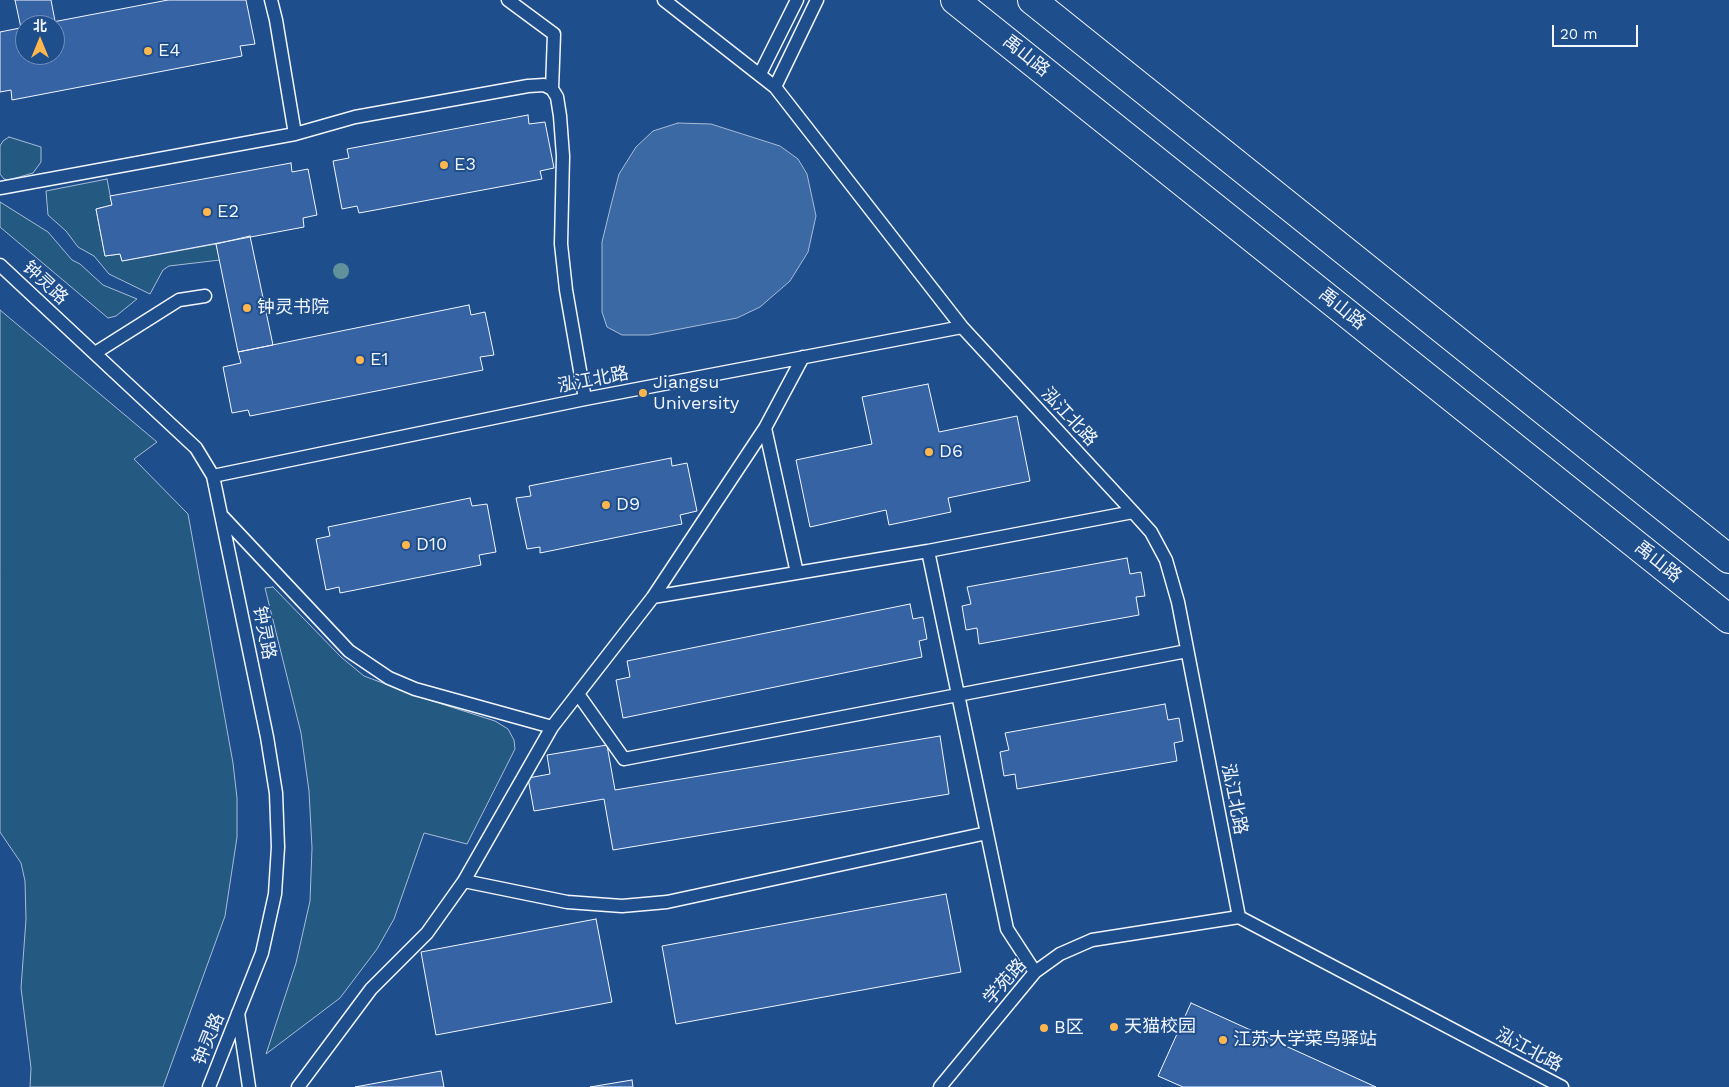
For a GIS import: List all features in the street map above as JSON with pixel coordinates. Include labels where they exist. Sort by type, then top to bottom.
[{"type":"main road","name":"禹山路","points":[[955,0],[1729,619]]},
{"type":"main road","points":[[1032,0],[1729,559]]},
{"type":"lane","points":[[271,0],[295,134]]},
{"type":"lane","points":[[508,0],[554,34],[552,89]]},
{"type":"lane","points":[[664,0],[775,87],[962,327]]},
{"type":"lane","points":[[760,74],[797,0]]},
{"type":"lane","points":[[775,87],[818,0]]},
{"type":"lane","points":[[0,188],[295,134],[355,117],[528,86],[544,85],[552,89],[557,97],[560,116],[563,156],[562,244],[566,290],[585,399]]},
{"type":"lane","name":"钟灵路","points":[[0,265],[196,448],[213,476],[267,737],[276,793],[278,847],[275,894],[262,953],[208,1087]]},
{"type":"lane","points":[[95,353],[179,300],[205,296]]},
{"type":"lane","name":"泓江北路","points":[[213,476],[585,399],[962,327],[1151,532],[1166,560],[1178,602],[1239,917],[1562,1087]]},
{"type":"lane","points":[[298,1087],[371,990],[427,933],[464,881],[552,727],[653,597],[765,428],[803,357]]},
{"type":"lane","points":[[765,428],[797,573]]},
{"type":"lane","points":[[653,597],[928,551],[1133,512]]},
{"type":"lane","points":[[222,516],[349,651],[389,678],[415,689],[552,727]]},
{"type":"lane","points":[[928,551],[1007,928],[1035,972]]},
{"type":"lane","points":[[578,694],[624,759],[1187,651]]},
{"type":"lane","points":[[464,881],[567,902],[622,906],[667,902],[987,833]]},
{"type":"lane","name":"学苑路","points":[[940,1087],[1035,972],[1060,954],[1092,940],[1239,917]]},
{"type":"lane","points":[[238,1013],[249,1087]]},
{"type":"shaded area","points":[[678,123],[711,124],[780,146],[798,159],[807,174],[816,216],[808,252],[790,281],[760,307],[737,318],[649,335],[622,335],[607,327],[602,312],[602,242],[619,174],[636,147],[653,131]]},
{"type":"shaded area","points":[[9,137],[41,147],[41,162],[33,173],[9,180],[4,179],[0,174],[0,146]]},
{"type":"shaded area","points":[[107,179],[112,205],[96,209],[105,256],[120,254],[122,261],[216,244],[220,260],[169,266],[163,270],[150,294],[109,274],[94,256],[78,247],[66,231],[48,215],[46,191]]},
{"type":"shaded area","points":[[0,202],[48,232],[72,260],[80,264],[103,285],[137,299],[116,316],[108,318],[0,227]]},
{"type":"shaded area","points":[[0,310],[157,442],[134,459],[188,514],[233,763],[237,798],[237,837],[225,916],[163,1087],[30,1087],[31,1068],[21,988],[26,919],[25,881],[21,863],[0,832]]},
{"type":"shaded area","points":[[273,587],[341,657],[364,676],[423,698],[495,721],[508,729],[514,740],[515,749],[467,844],[424,833],[394,919],[377,949],[340,998],[266,1054],[296,963],[310,901],[312,848],[309,791],[301,733],[265,588]]},
{"type":"building","points":[[15,0],[51,0],[54,15],[18,15]]},
{"type":"building","name":"E4","points":[[168,0],[246,0],[255,44],[240,46],[242,56],[12,100],[11,90],[0,92],[0,32],[15,29],[15,65],[65,65],[65,20]]},
{"type":"building","name":"E3","points":[[528,115],[529,124],[545,122],[554,168],[540,171],[542,179],[359,213],[357,206],[342,209],[333,161],[349,158],[347,149]]},
{"type":"building","name":"E2","points":[[291,163],[292,172],[308,169],[317,215],[303,218],[304,227],[122,261],[120,254],[105,256],[96,209],[112,205],[110,196]]},
{"type":"building","name":"钟灵书院","points":[[250,236],[273,345],[238,352],[216,244]]},
{"type":"building","name":"E1","points":[[469,305],[471,315],[485,312],[494,355],[480,357],[483,370],[250,416],[248,410],[232,413],[223,367],[241,363],[238,352]]},
{"type":"building","name":"D6","points":[[928,384],[939,432],[1017,416],[1030,481],[948,498],[951,512],[889,525],[886,510],[810,527],[796,460],[872,444],[862,397]]},
{"type":"building","name":"D9","points":[[671,458],[672,466],[687,463],[697,511],[680,515],[682,524],[540,553],[540,547],[527,549],[516,498],[531,496],[529,486]]},
{"type":"building","name":"D10","points":[[470,498],[472,506],[487,504],[496,552],[479,555],[481,565],[340,593],[339,587],[326,590],[316,539],[330,536],[328,527]]},
{"type":"building","points":[[1127,558],[1130,574],[1141,572],[1145,596],[1136,597],[1139,615],[979,644],[977,628],[966,630],[962,606],[971,604],[967,587]]},
{"type":"building","points":[[910,604],[913,619],[923,617],[927,639],[919,641],[922,657],[623,718],[616,680],[630,677],[627,661]]},
{"type":"building","points":[[1165,704],[1168,720],[1179,718],[1183,741],[1174,743],[1177,761],[1017,789],[1015,774],[1004,776],[1000,752],[1009,750],[1005,733]]},
{"type":"building","points":[[940,736],[949,794],[613,850],[604,799],[534,811],[528,778],[550,774],[547,755],[607,745],[615,790]]},
{"type":"building","points":[[946,894],[961,972],[676,1024],[662,946]]},
{"type":"building","points":[[596,919],[612,1002],[436,1035],[421,952]]},
{"type":"building","name":"江苏大学菜鸟驿站","points":[[1191,1003],[1376,1087],[1183,1087],[1158,1076]]},
{"type":"building","points":[[441,1071],[444,1087],[355,1087]]},
{"type":"building","points":[[632,1080],[633,1087],[590,1087]]},
{"type":"place","name":"E4","points":[[148,51]]},
{"type":"place","name":"E3","points":[[444,165]]},
{"type":"place","name":"E2","points":[[207,212]]},
{"type":"place","name":"钟灵书院","points":[[247,308]]},
{"type":"place","name":"E1","points":[[360,360]]},
{"type":"place","name":"Jiangsu University","points":[[643,393]]},
{"type":"place","name":"D6","points":[[929,452]]},
{"type":"place","name":"D9","points":[[606,505]]},
{"type":"place","name":"D10","points":[[406,545]]},
{"type":"place","name":"天猫校园","points":[[1114,1027]]},
{"type":"place","name":"B区","points":[[1044,1028]]},
{"type":"place","name":"江苏大学菜鸟驿站","points":[[1223,1040]]}]
